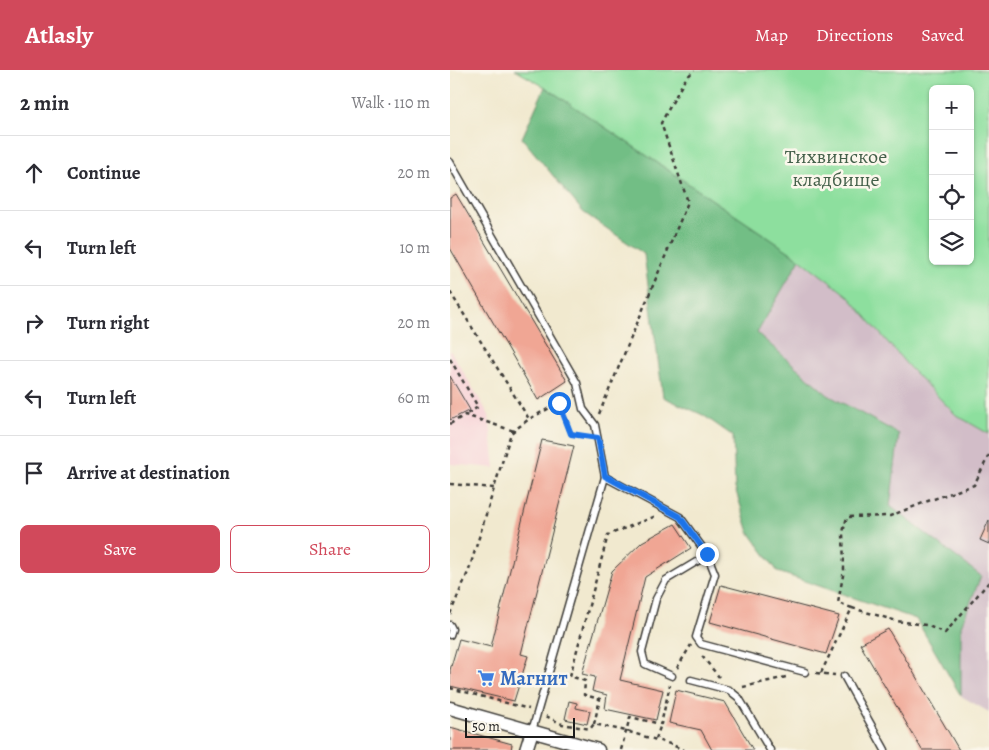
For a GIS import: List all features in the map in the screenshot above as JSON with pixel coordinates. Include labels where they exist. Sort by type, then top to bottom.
[{"type":"street","points":[[450,708],[532,731],[559,741],[598,750]]},
{"type":"street","points":[[526,750],[532,731]]},
{"type":"lane","points":[[450,162],[452,172],[577,383],[583,409],[595,425],[605,476],[532,731]]},
{"type":"lane","points":[[605,476],[680,517],[707,554],[715,574],[696,636],[701,644],[805,672]]},
{"type":"lane","points":[[672,676],[645,664],[642,652],[656,599],[666,580],[707,554]]},
{"type":"lane","points":[[450,625],[452,629],[450,635]]},
{"type":"lane","points":[[844,676],[885,750]]},
{"type":"lane","points":[[691,680],[729,690],[739,698],[770,750]]},
{"type":"path","points":[[595,425],[688,202],[661,123],[684,80],[694,70]]},
{"type":"path","points":[[450,292],[529,419]]},
{"type":"path","points":[[450,359],[478,407],[450,424]]},
{"type":"path","points":[[450,614],[469,570],[511,433],[529,419],[559,403],[571,434],[598,438]]},
{"type":"path","points":[[465,415],[514,431]]},
{"type":"path","points":[[989,454],[974,484],[890,516],[847,517],[843,532],[844,570],[838,603],[897,621],[926,625],[945,633],[989,582]]},
{"type":"path","points":[[450,484],[494,488]]},
{"type":"path","points":[[594,724],[600,699],[584,695],[585,681],[570,676],[608,535],[669,511]]},
{"type":"path","points":[[821,674],[852,608]]},
{"type":"path","points":[[656,739],[672,676],[696,636]]},
{"type":"path","points":[[692,643],[729,690]]},
{"type":"path","points":[[621,750],[630,717],[661,724]]},
{"type":"path","points":[[626,731],[631,732]]},
{"type":"path","points":[[626,731],[656,739],[684,750]]},
{"type":"shaded area","points":[[800,259],[848,296],[909,367],[956,415],[989,434],[989,712],[961,696],[961,626],[981,576],[890,506],[899,434],[828,395],[757,333]]},
{"type":"shaded area","points":[[450,350],[489,415],[495,468],[450,464]]},
{"type":"green space","name":"Тихвинское кладбище","points":[[515,70],[989,70],[989,434],[956,415],[909,367],[848,296],[800,259],[545,87]]},
{"type":"green space","points":[[545,87],[800,259],[757,333],[828,395],[899,434],[890,506],[981,576],[961,626],[961,696],[916,619],[778,572],[749,532],[735,488],[733,436],[703,415],[663,397],[644,254],[583,212],[522,138]]},
{"type":"building","points":[[456,194],[567,381],[538,400],[450,248],[450,198]]},
{"type":"building","points":[[450,376],[470,410],[450,420]]},
{"type":"building","points":[[542,440],[574,446],[521,654],[528,656],[514,701],[450,686],[450,670],[459,639],[491,647]]},
{"type":"building","points":[[989,520],[989,544],[980,540]]},
{"type":"building","points":[[675,524],[691,548],[645,577],[620,680],[663,690],[656,720],[605,709],[607,695],[592,691],[595,677],[582,674],[612,571],[642,542]]},
{"type":"building","points":[[721,585],[839,616],[826,654],[710,622]]},
{"type":"building","points":[[888,629],[959,750],[922,750],[860,644]]},
{"type":"building","points":[[676,690],[725,702],[753,750],[712,750],[701,730],[669,723]]},
{"type":"building","points":[[569,701],[577,703],[576,708],[590,711],[587,724],[565,719]]},
{"type":"building","points":[[450,727],[512,744],[511,750],[450,750]]},
{"type":"place","name":"Магнит","points":[[486,678]]},
{"type":"route","points":[[559,403],[571,434],[598,438],[605,476],[680,517],[707,554]]}]
